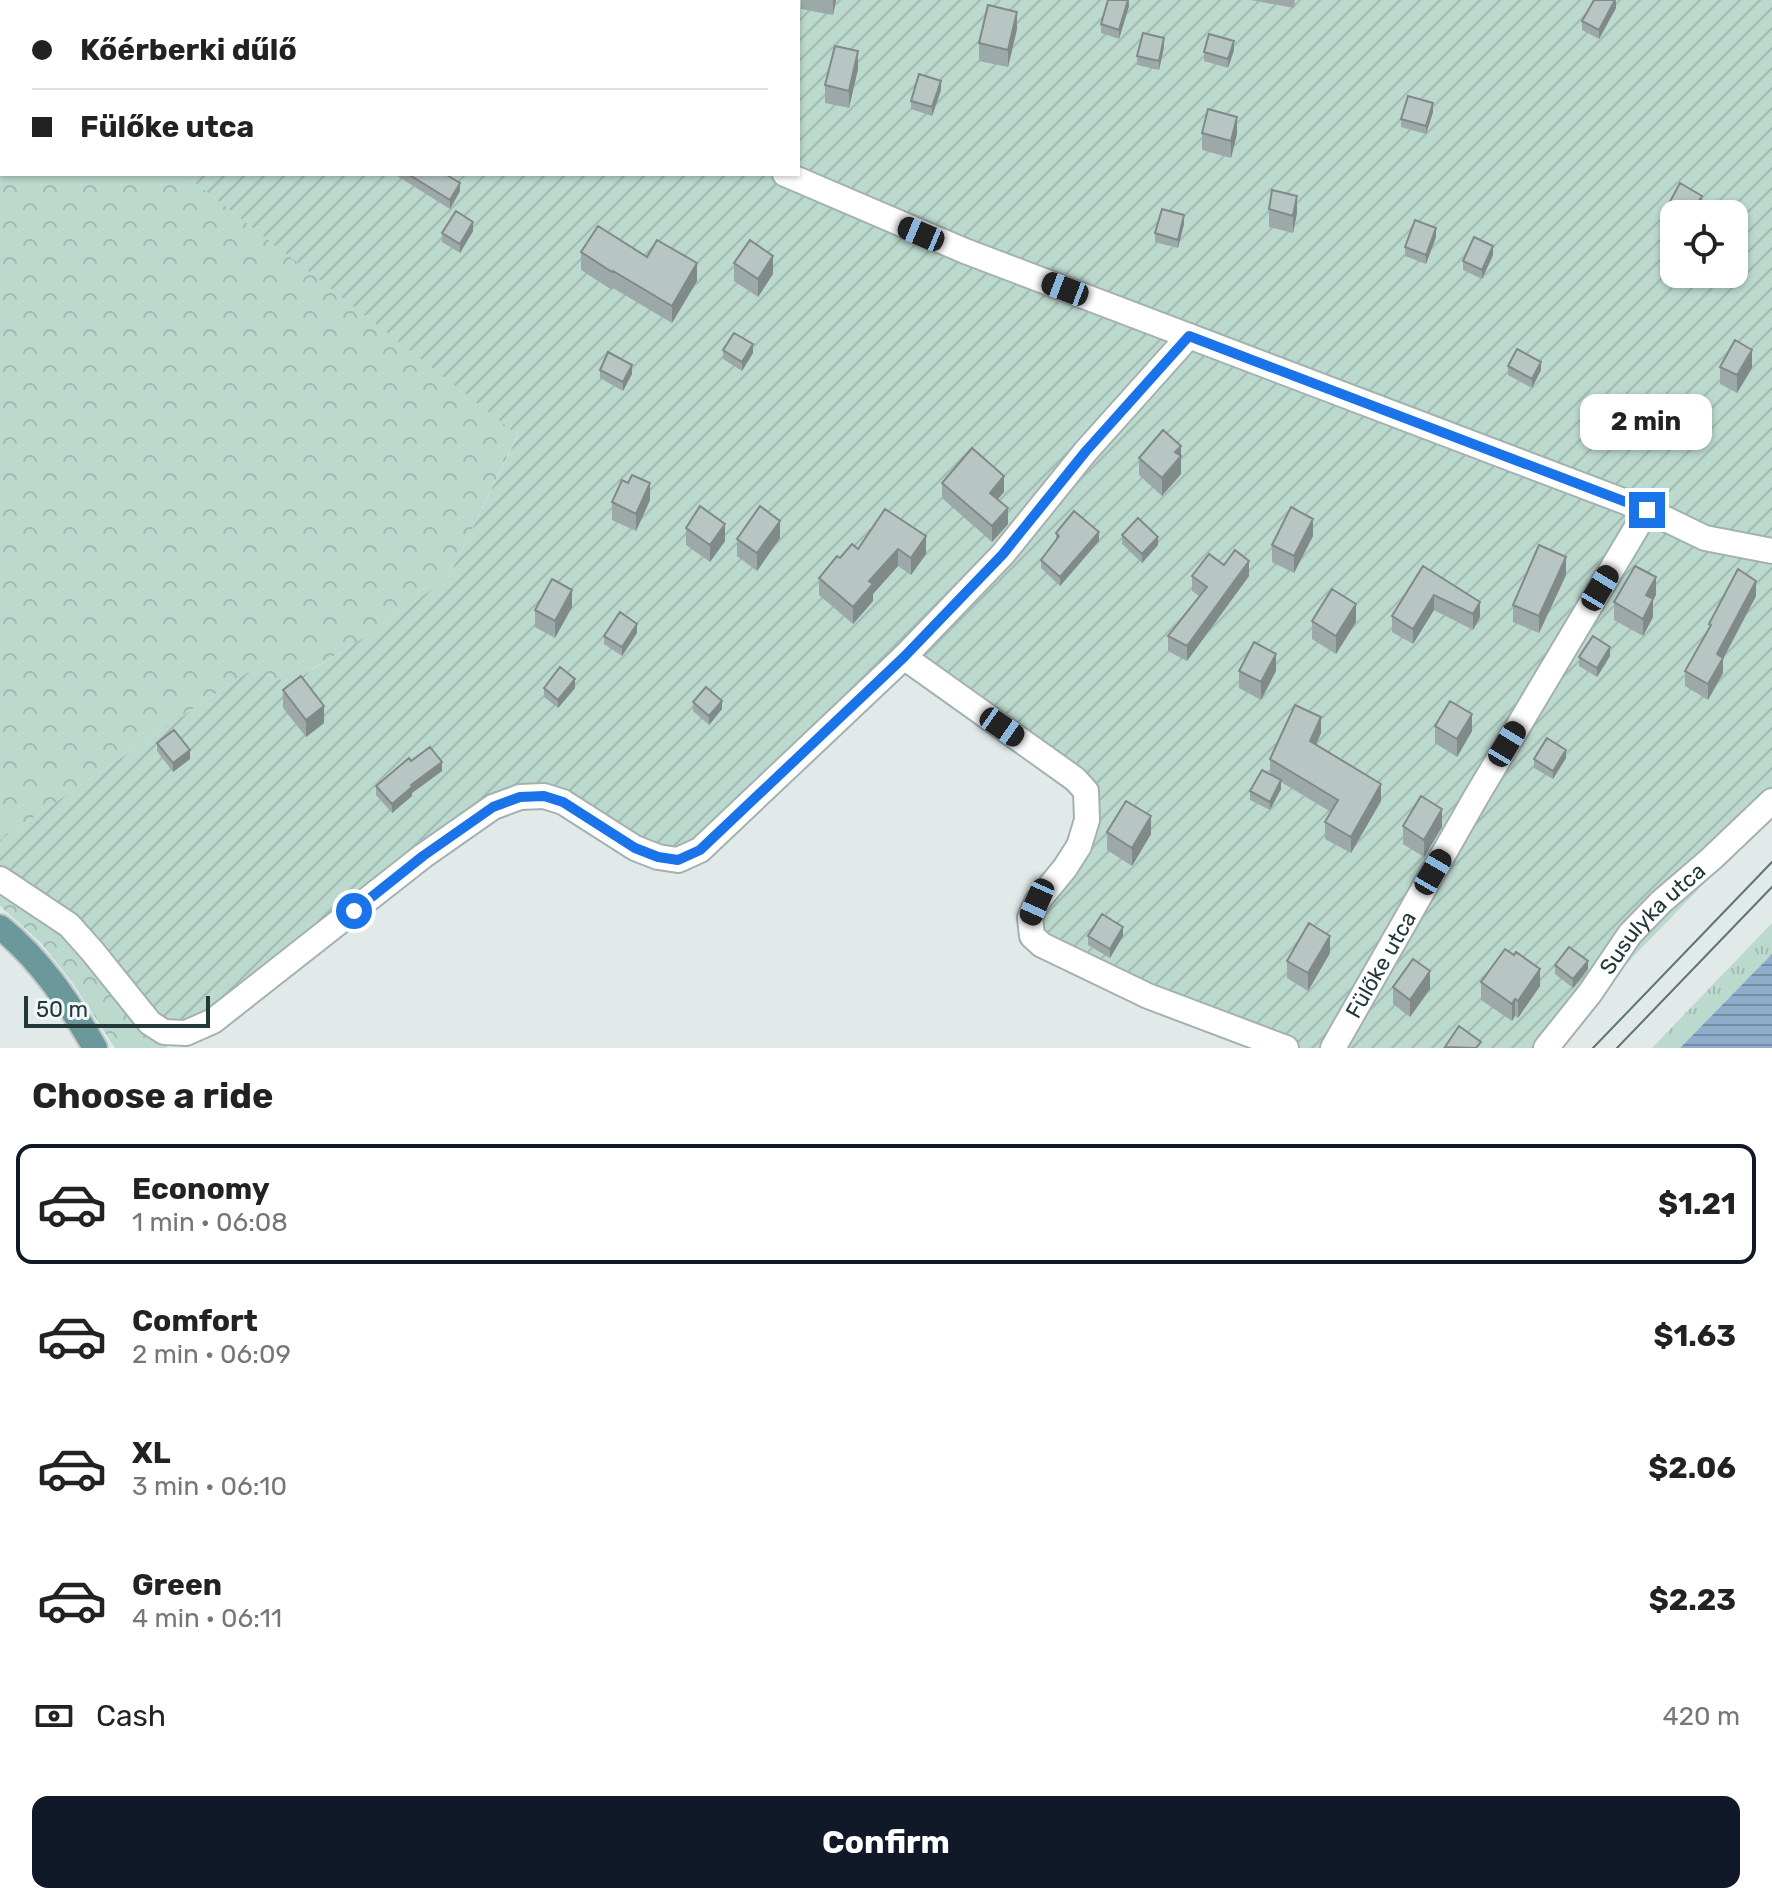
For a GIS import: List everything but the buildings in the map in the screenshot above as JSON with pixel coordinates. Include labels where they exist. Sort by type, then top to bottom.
[{"type":"main road","points":[[0,927],[46,974],[95,1048]]},
{"type":"street","points":[[790,176],[965,251],[1647,510],[1705,538],[1772,551]]},
{"type":"street","points":[[0,879],[69,925],[150,1023],[164,1032],[186,1033],[213,1021],[423,856],[493,807],[520,797],[544,796],[563,802],[635,848],[658,857],[678,860],[700,850],[904,657],[1003,554],[1086,451],[1189,336]]},
{"type":"street","name":"Fülőke utca","points":[[1333,1048],[1476,797],[1647,510]]},
{"type":"street","points":[[904,657],[1075,779],[1086,791],[1087,820],[1079,846],[1037,902],[1030,918],[1032,936],[1042,945],[1148,996],[1286,1048]]},
{"type":"street","name":"Susulyka utca","points":[[1546,1048],[1590,993],[1630,934],[1772,801]]},
{"type":"green space","points":[[800,0],[1772,0],[1772,801],[1720,867],[1545,1048],[1286,1048],[1032,936],[1065,868],[1086,791],[905,657],[678,860],[563,802],[519,797],[213,1021],[164,1032],[93,952],[0,879],[0,840],[248,672],[292,682],[357,642],[448,578],[518,435],[187,176],[800,176]]},
{"type":"green space","points":[[0,176],[187,176],[518,434],[448,578],[357,642],[291,682],[248,672],[0,840]]},
{"type":"green space","points":[[0,879],[164,1032],[167,1048],[115,1048],[72,982],[41,943],[0,906]]},
{"type":"green space","points":[[1772,923],[1772,954],[1680,1048],[1652,1048]]},
{"type":"water","points":[[1772,954],[1772,1048],[1680,1048]]},
{"type":"tram line","points":[[1593,1048],[1772,862]]},
{"type":"tram line","points":[[1617,1048],[1772,887]]},
{"type":"route","points":[[354,911],[423,856],[493,807],[520,797],[544,796],[563,802],[635,848],[658,857],[678,860],[700,850],[904,657],[1003,554],[1086,451],[1189,336],[1647,510]]}]
